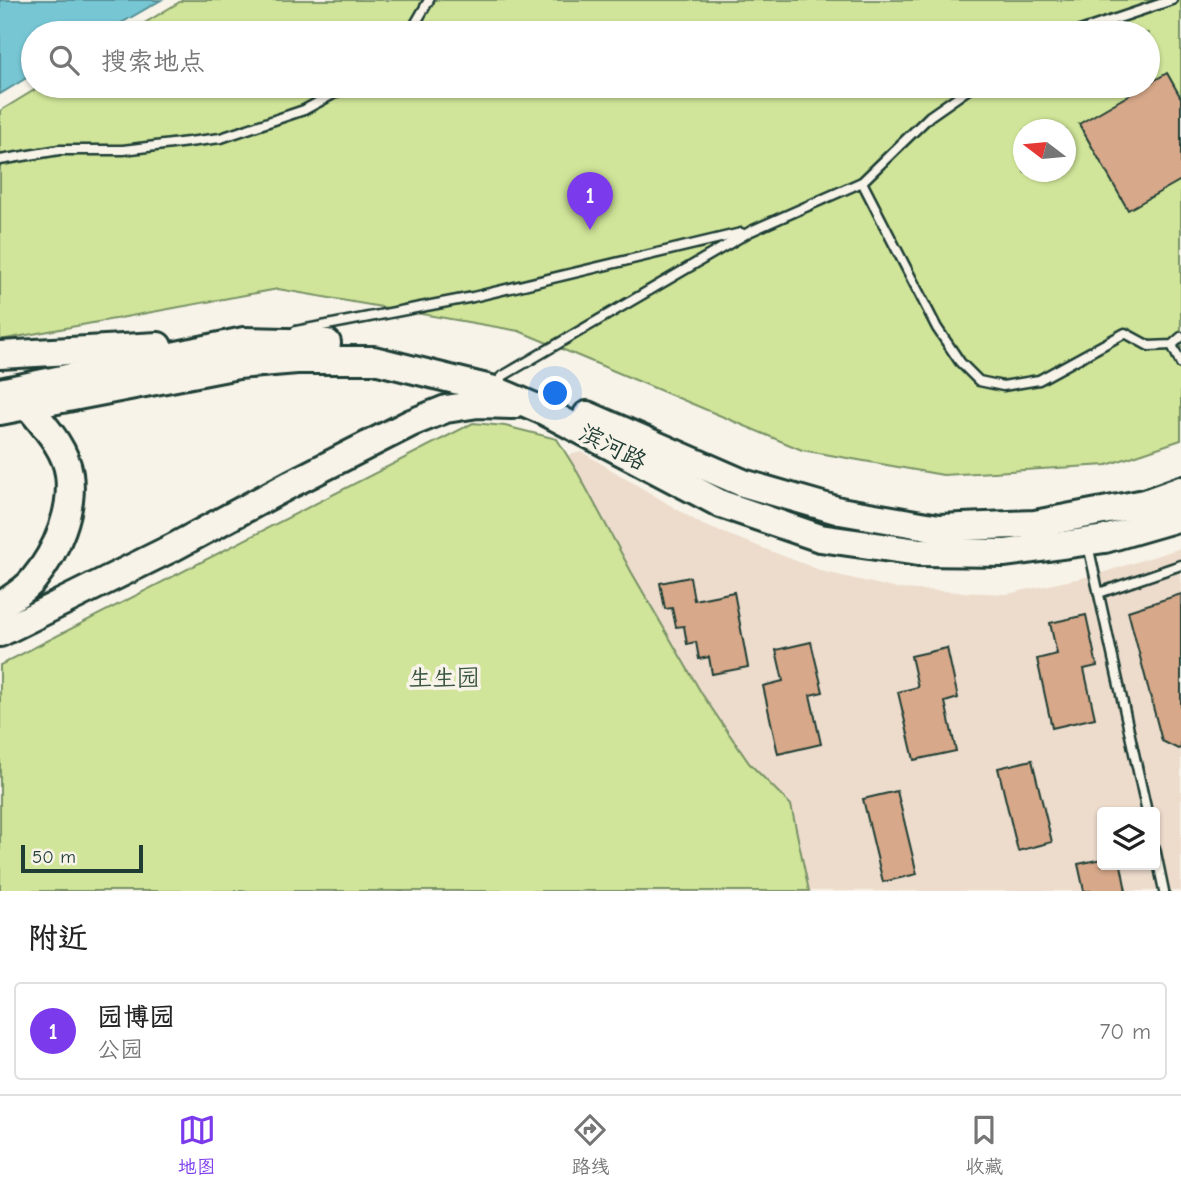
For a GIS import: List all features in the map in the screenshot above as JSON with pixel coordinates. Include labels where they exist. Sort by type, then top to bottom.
[{"type":"main road","points":[[0,355],[244,341]]},
{"type":"main road","name":"滨河路","points":[[0,392],[244,341],[374,344],[430,356],[501,377],[743,484],[840,511],[939,528],[1035,524],[1145,503],[1181,490]]},
{"type":"main road","name":"滨河路","points":[[0,411],[238,365],[297,360],[374,360],[495,390],[544,411],[721,504],[820,538],[918,552],[1005,553],[1105,539],[1181,517]]},
{"type":"main road","points":[[0,633],[174,547],[411,423],[446,409],[478,404],[506,404],[544,411]]},
{"type":"main road","points":[[0,606],[33,581],[60,538],[70,496],[69,471],[57,444],[34,413]]},
{"type":"lane","points":[[417,21],[429,0]]},
{"type":"lane","points":[[1110,21],[1172,0]]},
{"type":"lane","points":[[0,160],[59,150],[123,150],[221,138],[304,110],[326,98]]},
{"type":"lane","points":[[501,377],[751,231],[862,182],[930,116],[956,98]]},
{"type":"lane","points":[[862,182],[937,328],[960,362],[979,381],[1003,387],[1040,380],[1125,333],[1149,346],[1172,345],[1181,337]]},
{"type":"lane","points":[[244,341],[473,297],[751,231]]},
{"type":"lane","points":[[1172,345],[1181,364]]},
{"type":"lane","points":[[1087,542],[1146,807]]},
{"type":"lane","points":[[1099,593],[1181,565]]},
{"type":"lane","points":[[1160,870],[1164,891]]},
{"type":"shaded area","points":[[582,452],[703,525],[825,572],[898,589],[1007,594],[1095,575],[1181,548],[1181,891],[809,891],[791,805],[749,763],[702,694],[568,455]]},
{"type":"green space","points":[[183,0],[1181,0],[1181,440],[1107,465],[943,475],[802,450],[519,331],[278,289],[0,340],[0,111],[21,98],[1160,98],[1160,21],[148,21]]},
{"type":"green space","name":"生生园","points":[[473,423],[505,426],[557,439],[702,694],[749,763],[791,805],[809,891],[0,891],[0,665]]},
{"type":"water","points":[[0,0],[161,0],[125,21],[21,21],[21,81],[0,94]]},
{"type":"building","points":[[1167,73],[1181,98],[1181,180],[1128,210],[1079,124],[1124,98],[1160,98],[1160,77]]},
{"type":"building","points":[[690,577],[694,600],[734,592],[748,667],[712,674],[709,657],[699,659],[696,642],[687,644],[684,626],[676,627],[672,608],[665,609],[660,583]]},
{"type":"building","points":[[1181,594],[1181,748],[1178,749],[1162,741],[1128,611]]},
{"type":"building","points":[[1086,615],[1097,666],[1084,669],[1095,718],[1052,728],[1037,659],[1057,654],[1050,623]]},
{"type":"building","points":[[811,642],[823,692],[810,695],[821,744],[778,754],[763,686],[783,681],[776,650]]},
{"type":"building","points":[[947,648],[958,698],[945,702],[956,751],[914,760],[898,692],[918,687],[911,656]]},
{"type":"building","points":[[1032,760],[1052,842],[1018,851],[998,768]]},
{"type":"building","points":[[897,791],[917,874],[883,882],[863,799]]},
{"type":"building","points":[[1097,860],[1097,870],[1122,870],[1126,891],[1084,891],[1078,864]]},
{"type":"place","name":"园博园","points":[[590,230]]}]
